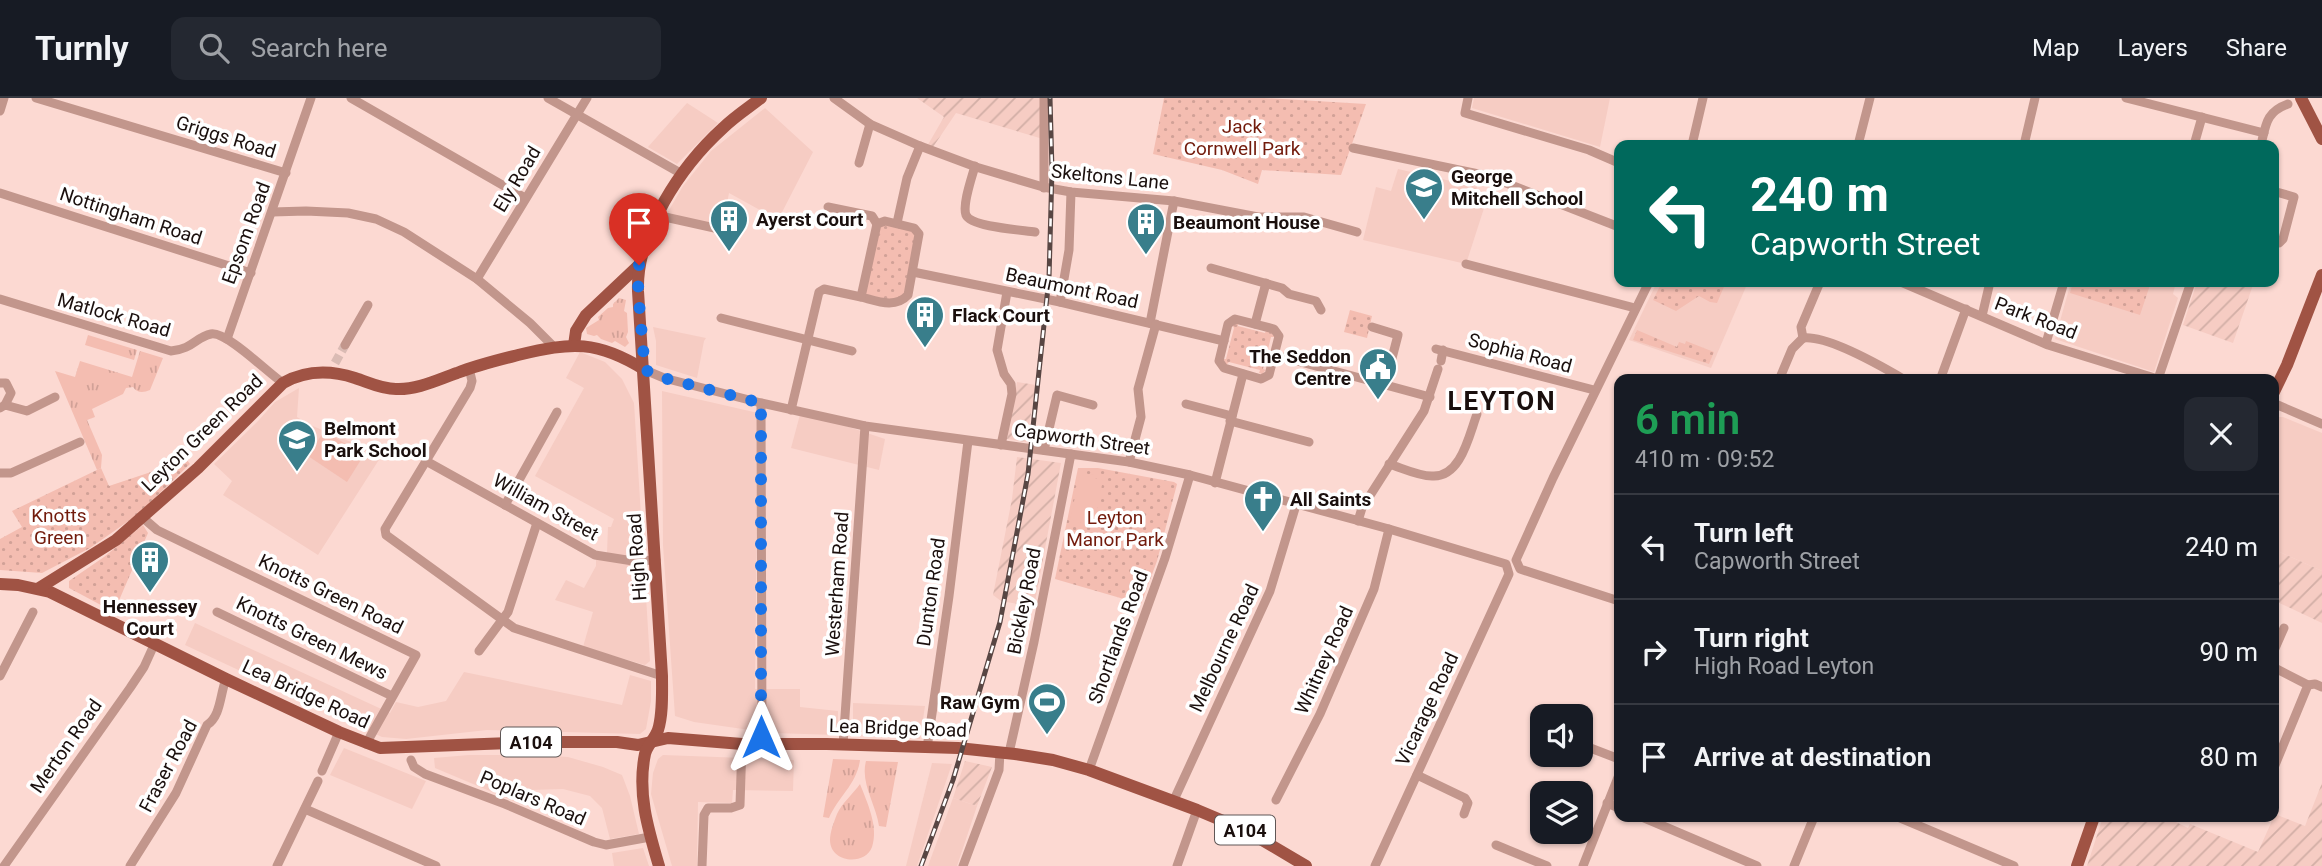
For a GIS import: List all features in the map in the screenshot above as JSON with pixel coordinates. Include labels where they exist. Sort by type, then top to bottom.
[{"type":"main road","points":[[574,345],[576,331],[586,315],[639,265],[646,239],[682,174],[708,142],[757,99]]},
{"type":"main road","points":[[2294,101],[2322,139]]},
{"type":"main road","name":"High Road","points":[[639,265],[638,291],[662,676],[660,719],[653,741],[646,752],[642,788],[643,805],[659,866]]},
{"type":"main road","points":[[2279,381],[2315,306],[2322,275]]},
{"type":"main road","points":[[617,287],[638,291]]},
{"type":"main road","name":"Leyton Green Road","points":[[39,588],[99,552],[198,468],[283,383],[304,374],[337,368],[378,387],[416,387],[469,368],[553,346],[574,345],[606,349],[645,370]]},
{"type":"main road","name":"Lea Bridge Road","points":[[0,584],[39,588],[366,744],[394,748],[514,742],[638,744],[670,738],[762,745],[843,745],[1004,753],[1053,760],[1089,770],[1197,810],[1247,831],[1306,866]]},
{"type":"main road","points":[[2077,866],[2092,822]]},
{"type":"street","points":[[0,111],[4,98]]},
{"type":"street","name":"Griggs Road","points":[[36,98],[286,173]]},
{"type":"street","name":"Epsom Road","points":[[227,339],[311,98]]},
{"type":"street","points":[[351,98],[525,198]]},
{"type":"street","points":[[548,98],[682,174]]},
{"type":"street","name":"Ely Road","points":[[477,279],[587,98]]},
{"type":"street","name":"Skeltons Lane","points":[[834,98],[870,124],[920,146],[1044,188],[1174,201],[1258,217],[1304,218],[1357,232]]},
{"type":"street","points":[[1044,98],[1044,188]]},
{"type":"street","points":[[1468,98],[1465,113],[1589,150],[1614,161]]},
{"type":"street","points":[[1693,140],[1703,98]]},
{"type":"street","points":[[1859,140],[1870,98]]},
{"type":"street","points":[[2025,140],[2035,98]]},
{"type":"street","points":[[2126,98],[2264,133]]},
{"type":"street","points":[[2172,109],[2176,98]]},
{"type":"street","points":[[2263,140],[2273,111],[2294,101]]},
{"type":"street","points":[[2195,140],[2202,117]]},
{"type":"street","points":[[859,163],[870,124]]},
{"type":"street","points":[[897,223],[907,178],[920,146]]},
{"type":"street","points":[[1353,148],[1488,176],[1614,225]]},
{"type":"street","points":[[975,166],[965,208],[967,218],[972,222],[999,228],[1035,232]]},
{"type":"street","points":[[1060,302],[1069,250],[1071,192]]},
{"type":"street","name":"Nottingham Road","points":[[0,193],[251,273]]},
{"type":"street","points":[[2279,193],[2294,197],[2283,239],[2279,243]]},
{"type":"street","points":[[1129,462],[1141,417],[1138,389],[1153,324],[1174,201]]},
{"type":"street","points":[[828,207],[872,216],[877,224],[861,298]]},
{"type":"street","points":[[272,212],[348,213],[376,219],[404,232],[477,279],[553,346]]},
{"type":"street","points":[[658,214],[719,229]]},
{"type":"street","points":[[792,410],[819,292],[824,289],[892,304],[902,302],[908,295],[919,234],[914,228],[897,223],[877,224]]},
{"type":"street","points":[[1466,264],[1635,308]]},
{"type":"street","points":[[1211,268],[1282,288],[1289,294],[1316,301],[1321,310]]},
{"type":"street","name":"Beaumont Road","points":[[913,272],[1060,302],[1224,341]]},
{"type":"street","points":[[1255,324],[1266,283]]},
{"type":"street","name":"Vicarage Road","points":[[1375,866],[1594,390],[1646,287]]},
{"type":"street","points":[[1803,338],[1801,327],[1818,287]]},
{"type":"street","name":"Park Road","points":[[1913,287],[2046,343],[2144,374]]},
{"type":"street","points":[[1982,316],[1989,287]]},
{"type":"street","points":[[2046,343],[2063,287]]},
{"type":"street","points":[[2162,374],[2189,287]]},
{"type":"street","points":[[1001,445],[1012,394],[1011,384],[1004,374],[996,350],[1007,292]]},
{"type":"street","name":"Matlock Road","points":[[0,299],[172,351],[189,348],[208,334],[227,339]]},
{"type":"street","points":[[345,345],[368,305]]},
{"type":"street","points":[[1942,374],[1966,309]]},
{"type":"street","points":[[720,318],[852,351]]},
{"type":"street","points":[[1236,319],[1274,329],[1279,336],[1269,375],[1261,379],[1224,369],[1219,360],[1224,341],[1228,324],[1236,319]]},
{"type":"street","points":[[1371,327],[1398,335],[1385,385]]},
{"type":"street","points":[[1782,374],[1792,349],[1803,338],[1816,339],[1866,358],[1894,374]]},
{"type":"street","points":[[227,339],[283,383]]},
{"type":"street","name":"Sophia Road","points":[[1430,397],[1439,365],[1440,350],[1594,390]]},
{"type":"street","points":[[1275,355],[1430,397],[1424,411],[1362,508],[1358,521]]},
{"type":"street","points":[[469,368],[472,381],[470,388],[385,529],[386,535],[514,628],[662,676]]},
{"type":"street","name":"Capworth Street","points":[[645,370],[664,378],[761,403],[865,426],[1129,462],[1190,475],[1390,529],[1614,599]]},
{"type":"street","points":[[1215,483],[1243,374]]},
{"type":"street","points":[[0,383],[6,383],[10,393],[3,406],[27,411],[55,397]]},
{"type":"street","points":[[1044,450],[1057,396],[1093,405]]},
{"type":"street","points":[[761,403],[762,745]]},
{"type":"street","points":[[1186,404],[1309,442]]},
{"type":"street","points":[[2279,406],[2322,424]]},
{"type":"street","points":[[505,505],[557,412]]},
{"type":"street","points":[[1389,464],[1428,476],[1445,474],[1458,462],[1477,414]]},
{"type":"street","name":"Westerham Road","points":[[843,745],[865,426]]},
{"type":"street","name":"Dunton Road","points":[[927,748],[968,441]]},
{"type":"street","points":[[0,473],[11,473],[80,442]]},
{"type":"street","name":"Bickley Road","points":[[963,866],[999,769],[1032,654],[1072,454]]},
{"type":"street","name":"William Street","points":[[426,461],[604,558],[656,560]]},
{"type":"street","name":"Shortlands Road","points":[[1089,770],[1165,558],[1190,475]]},
{"type":"street","name":"Melbourne Road","points":[[1173,802],[1270,591],[1296,505]]},
{"type":"street","name":"Knotts Green Road","points":[[142,517],[157,530],[416,655],[366,744]]},
{"type":"street","points":[[479,651],[508,612],[537,523]]},
{"type":"street","name":"Whitney Road","points":[[1276,800],[1320,714],[1374,589],[1390,529]]},
{"type":"street","points":[[0,676],[33,612]]},
{"type":"street","name":"Knotts Green Mews","points":[[217,612],[392,696]]},
{"type":"street","points":[[2279,639],[2284,628]]},
{"type":"street","name":"Merton Road","points":[[4,866],[144,667],[154,645]]},
{"type":"street","points":[[2279,670],[2308,685],[2322,687]]},
{"type":"street","name":"Fraser Road","points":[[130,866],[176,793],[207,725],[213,721],[226,679]]},
{"type":"street","points":[[2279,755],[2308,685]]},
{"type":"street","points":[[323,771],[339,732]]},
{"type":"street","points":[[702,866],[704,816],[708,808],[731,808],[740,805],[742,744]]},
{"type":"street","points":[[1593,749],[1614,757]]},
{"type":"street","name":"Poplars Road","points":[[411,760],[414,767],[425,774],[594,842],[606,845],[650,837]]},
{"type":"street","points":[[1416,775],[1465,798],[1468,803],[1464,814]]},
{"type":"street","points":[[277,866],[318,781]]},
{"type":"street","points":[[1583,866],[1614,787]]},
{"type":"street","points":[[1607,803],[1614,806]]},
{"type":"street","points":[[305,809],[436,866]]},
{"type":"street","points":[[1177,866],[1197,810]]},
{"type":"street","points":[[1654,822],[1757,866]]},
{"type":"street","points":[[1794,866],[1813,822]]},
{"type":"street","points":[[1910,822],[2014,866]]},
{"type":"street","points":[[1496,845],[1546,866]]},
{"type":"shaded area","points":[[917,98],[1041,98],[1043,139],[956,113],[931,150],[926,148],[944,117]]},
{"type":"shaded area","name":"George Mitchell School","points":[[1474,98],[1610,98],[1600,147],[1472,108]]},
{"type":"shaded area","points":[[687,103],[718,123],[677,164],[648,147]]},
{"type":"shaded area","points":[[765,108],[813,152],[778,220],[729,193],[722,229],[665,217],[683,186],[711,151]]},
{"type":"shaded area","name":"George Mitchell School","points":[[1398,169],[1477,187],[1474,198],[1486,202],[1466,264],[1363,240],[1376,187],[1391,191]]},
{"type":"shaded area","points":[[1655,287],[1746,287],[1711,368],[1629,340]]},
{"type":"shaded area","points":[[2070,287],[2175,287],[2173,294],[2178,298],[2154,372],[2055,339]]},
{"type":"shaded area","points":[[2195,287],[2252,287],[2233,343],[2183,325]]},
{"type":"shaded area","points":[[653,327],[706,338],[697,378],[656,365]]},
{"type":"shaded area","points":[[580,352],[605,362],[622,379],[634,403],[650,661],[645,665],[583,647],[593,612],[555,600],[566,580],[584,588],[596,566],[596,553],[607,553],[608,527],[611,527],[614,519],[535,476],[584,388],[566,378]]},
{"type":"shaded area","points":[[1017,382],[1036,385],[1026,442],[1007,439]]},
{"type":"shaded area","name":"Belmont Park School","points":[[299,388],[297,417],[382,455],[318,555],[223,495],[232,481],[214,464],[275,402]]},
{"type":"shaded area","points":[[662,391],[758,413],[755,689],[800,689],[800,707],[838,711],[838,735],[771,733],[694,722],[675,716],[663,545]]},
{"type":"shaded area","points":[[801,411],[885,439],[879,470],[791,448]]},
{"type":"shaded area","points":[[2279,417],[2322,433],[2322,571],[2279,552]]},
{"type":"shaded area","points":[[1017,457],[1061,463],[1034,607],[1001,601],[993,595],[1012,499]]},
{"type":"shaded area","points":[[2279,552],[2322,571],[2322,623],[2279,603]]},
{"type":"shaded area","points":[[195,623],[390,713],[396,702],[418,707],[446,701],[464,672],[622,705],[630,675],[651,681],[646,729],[640,734],[487,730],[406,739],[382,737],[185,645]]},
{"type":"shaded area","points":[[853,703],[925,706],[920,739],[853,735]]},
{"type":"shaded area","points":[[344,748],[426,781],[412,809],[330,775]]},
{"type":"shaded area","points":[[469,755],[568,757],[622,775],[639,834],[610,839],[602,808],[590,796],[563,789],[531,790],[523,805],[435,768],[434,758]]},
{"type":"shaded area","points":[[663,755],[794,760],[793,791],[733,790],[732,803],[698,802],[697,866],[672,866],[651,794],[653,773],[658,759]]},
{"type":"shaded area","points":[[965,761],[992,767],[977,806],[953,798]]},
{"type":"shaded area","points":[[932,763],[952,764],[917,866],[906,866]]},
{"type":"shaded area","points":[[2322,783],[2322,866],[2087,866],[2101,822],[2176,822],[2188,828],[2190,824],[2258,852],[2271,822],[2279,822],[2279,816],[2305,826]]},
{"type":"shaded area","points":[[953,798],[977,806],[957,866],[928,866]]},
{"type":"shaded area","points":[[643,848],[649,866],[614,866],[612,853]]},
{"type":"green space","name":"Jack Cornwell Park","points":[[1164,98],[1264,98],[1366,104],[1341,175],[1262,170],[1258,184],[1222,170],[1153,154]]},
{"type":"green space","points":[[885,221],[919,234],[902,302],[861,297],[877,224]]},
{"type":"green space","points":[[1660,287],[1724,287],[1717,303],[1699,296],[1676,311],[1653,300]]},
{"type":"green space","points":[[2072,287],[2149,287],[2140,315],[2070,293]]},
{"type":"green space","points":[[619,298],[626,300],[624,311],[627,313],[626,337],[629,343],[625,347],[615,341],[612,343],[597,335],[587,334],[586,328],[599,320],[598,317],[613,307]]},
{"type":"green space","points":[[1350,310],[1372,316],[1367,338],[1344,332]]},
{"type":"green space","points":[[1238,323],[1238,326],[1265,333],[1266,330],[1272,331],[1275,337],[1271,337],[1263,369],[1266,370],[1262,374],[1259,373],[1260,370],[1229,362],[1226,365],[1223,359],[1226,359],[1234,328],[1232,325]]},
{"type":"green space","points":[[1637,330],[1677,347],[1679,342],[1685,344],[1686,341],[1714,352],[1709,364],[1633,340]]},
{"type":"green space","points":[[88,335],[137,350],[134,360],[85,345]]},
{"type":"green space","points":[[140,351],[163,358],[150,390],[140,392],[133,387],[126,388],[123,394],[92,409],[95,417],[87,420],[102,455],[101,468],[97,470],[55,371],[75,377],[80,361],[132,377]]},
{"type":"green space","points":[[324,431],[364,455],[347,482],[308,456]]},
{"type":"green space","name":"Knotts Green","points":[[187,460],[190,464],[137,515],[90,548],[42,573],[0,570],[0,539],[22,527],[12,511],[101,468],[109,486]]},
{"type":"green space","name":"Leyton Manor Park","points":[[1078,468],[1098,468],[1177,484],[1157,561],[1141,604],[1055,579]]},
{"type":"green space","points":[[1089,474],[1103,480],[1094,524],[1086,525],[1070,519],[1080,475],[1088,477]]},
{"type":"green space","name":"Knotts Green","points":[[143,525],[148,533],[114,612],[69,588],[69,581]]},
{"type":"green space","points":[[833,759],[860,760],[855,776],[829,818],[823,817]]},
{"type":"green space","points":[[866,761],[898,762],[886,827],[879,826],[869,793],[865,777]]},
{"type":"green space","points":[[860,784],[871,815],[874,839],[868,853],[856,859],[848,859],[836,853],[830,840],[839,810]]},
{"type":"tunnel","points":[[335,363],[345,345]]},
{"type":"railway","points":[[921,866],[953,780],[1000,622],[1028,474],[1049,278],[1052,170],[1050,98]]},
{"type":"place","name":"George Mitchell School","points":[[1424,221]]},
{"type":"place","name":"Ayerst Court","points":[[729,253]]},
{"type":"place","name":"Beaumont House","points":[[1146,256]]},
{"type":"place","name":"Flack Court","points":[[925,349]]},
{"type":"place","name":"The Seddon Centre","points":[[1378,401]]},
{"type":"place","name":"Belmont Park School","points":[[297,473]]},
{"type":"place","name":"All Saints","points":[[1263,533]]},
{"type":"place","name":"Hennessey Court","points":[[150,594]]},
{"type":"place","name":"Raw Gym","points":[[1047,736]]},
{"type":"district","name":"LEYTON","points":[[1502,401]]},
{"type":"route","points":[[639,265],[638,291],[645,370],[664,378],[761,403],[761,737]]}]
